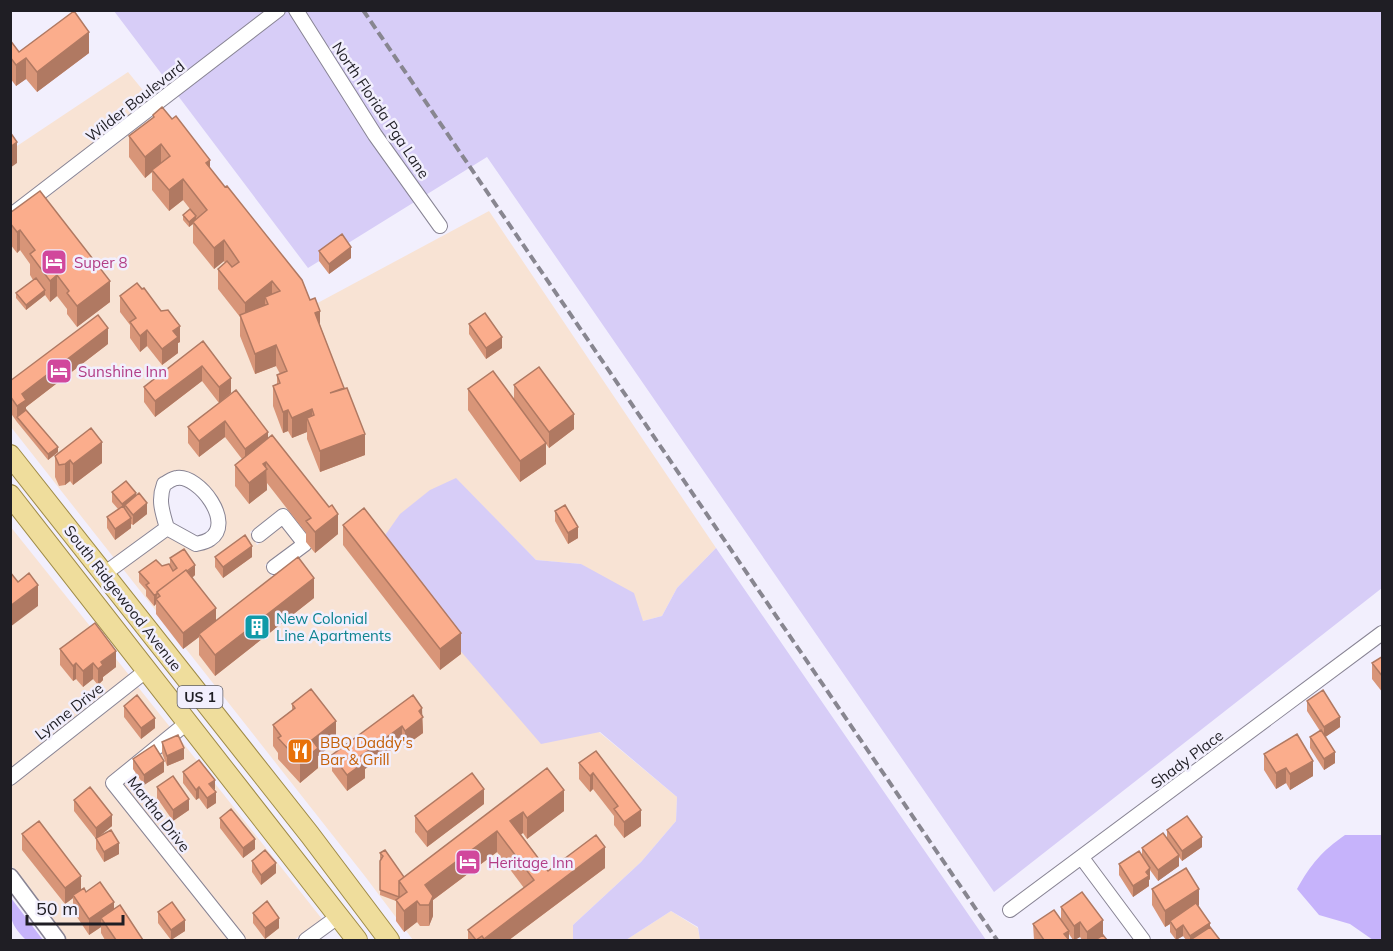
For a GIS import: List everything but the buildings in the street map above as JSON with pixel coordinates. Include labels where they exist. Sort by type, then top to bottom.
[{"type":"main road","name":"South Ridgewood Avenue","points":[[10,455],[310,835],[389,940]]},
{"type":"main road","name":"South Ridgewood Avenue","points":[[10,495],[357,940]]},
{"type":"main road","points":[[311,880],[345,900],[359,901]]},
{"type":"main road","points":[[339,916],[352,915],[383,940]]},
{"type":"street","name":"Wilder Boulevard","points":[[10,216],[278,10]]},
{"type":"street","name":"North Florida Pga Lane","points":[[296,10],[375,135],[440,226]]},
{"type":"street","points":[[177,478],[190,480],[214,506],[219,519],[218,530],[211,539],[196,544],[167,528],[160,496],[164,484],[177,478]]},
{"type":"street","points":[[259,535],[283,516],[305,544],[274,567]]},
{"type":"street","points":[[104,574],[167,528]]},
{"type":"street","name":"Shady Place","points":[[1010,910],[1383,633]]},
{"type":"street","name":"Lynne Drive","points":[[10,778],[147,670]]},
{"type":"street","name":"Martha Drive","points":[[188,722],[113,783],[238,940]]},
{"type":"street","points":[[1082,858],[1143,940]]},
{"type":"street","points":[[10,877],[57,940]]},
{"type":"street","points":[[306,940],[339,916]]},
{"type":"shaded area","points":[[114,11],[1382,11],[1382,588],[994,892],[487,157],[308,268]]},
{"type":"shaded area","points":[[128,72],[151,100],[11,207],[11,150]]},
{"type":"shaded area","points":[[160,111],[312,306],[489,211],[716,548],[677,588],[662,616],[643,621],[581,564],[536,560],[456,479],[599,732],[677,797],[676,821],[641,862],[573,925],[573,940],[413,940],[123,569],[168,536],[194,551],[213,546],[224,531],[225,516],[219,501],[207,486],[191,473],[178,470],[161,477],[153,496],[159,524],[114,558],[11,427],[11,225]],"holes":[[[279,510],[288,511],[310,539],[308,550],[272,577],[265,565],[295,542],[282,526],[257,545],[250,532]]]},
{"type":"shaded area","points":[[456,478],[536,560],[581,564],[634,593],[643,621],[662,616],[677,588],[716,548],[986,940],[700,940],[698,927],[671,911],[626,940],[573,940],[573,925],[641,862],[676,821],[677,797],[600,732],[541,744],[374,551],[400,514],[430,490]]},
{"type":"shaded area","points":[[10,526],[129,675],[11,768],[10,768]]},
{"type":"shaded area","points":[[138,687],[170,727],[109,777],[108,788],[229,940],[66,940],[11,865],[10,787]]},
{"type":"shaded area","points":[[179,738],[322,919],[294,940],[246,940],[122,784]]},
{"type":"shaded area","points":[[1345,835],[1382,835],[1382,940],[1373,940],[1350,924],[1319,915],[1297,889],[1318,859]]},
{"type":"shaded area","points":[[10,898],[43,940],[26,940],[17,930],[11,917]]},
{"type":"shaded area","points":[[671,911],[698,928],[700,940],[626,940]]},
{"type":"railway","points":[[363,10],[997,940]]},
{"type":"place","name":"Super 8","points":[[54,262]]},
{"type":"place","name":"Sunshine Inn","points":[[59,371]]},
{"type":"place","name":"New Colonial Line Apartments","points":[[257,627]]},
{"type":"place","name":"BBQ Daddy's Bar & Grill","points":[[300,751]]},
{"type":"place","name":"Heritage Inn","points":[[468,862]]}]
